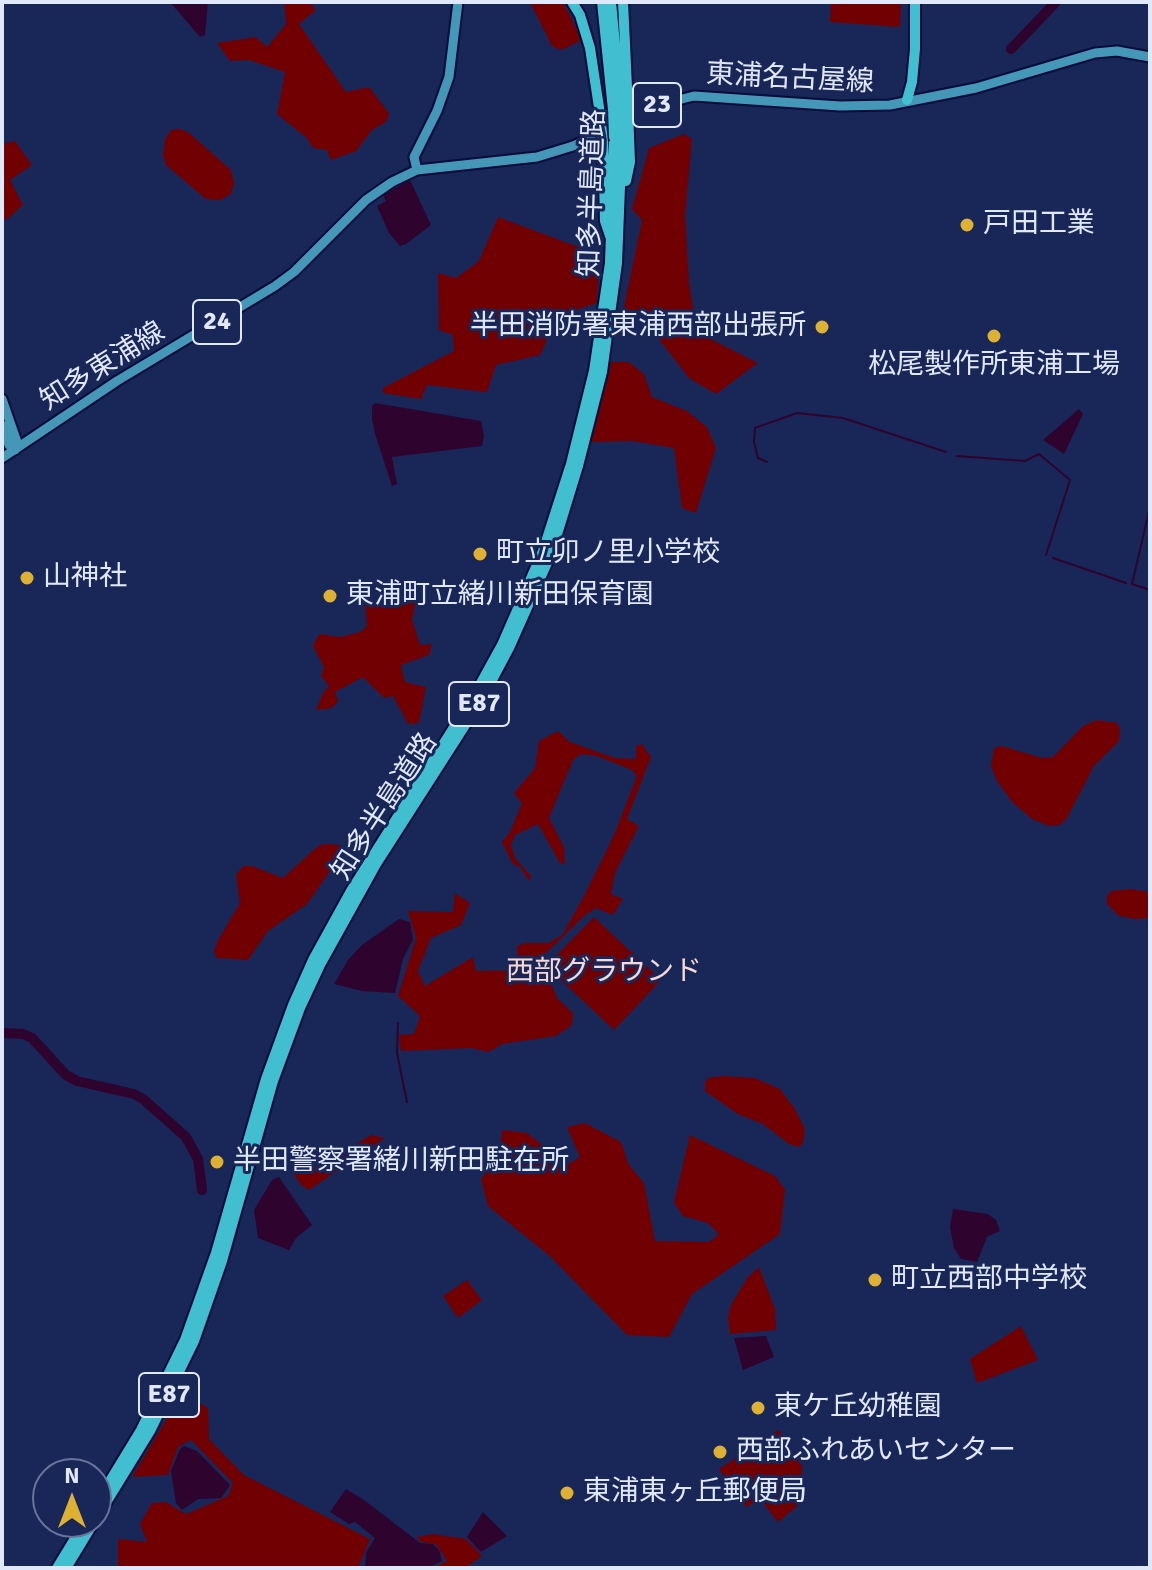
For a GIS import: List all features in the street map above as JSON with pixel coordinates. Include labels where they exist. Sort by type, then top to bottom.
[{"type":"highway","points":[[572,2],[580,15],[590,48],[603,142],[605,221],[611,241]]},
{"type":"highway","name":"知多半島道路","points":[[602,2],[621,109]]},
{"type":"highway","name":"知多半島道路","points":[[112,1492],[150,1431],[198,1330],[273,1081],[300,1008],[321,963],[376,864],[483,697],[509,648],[551,554],[602,372],[615,289],[622,136],[611,2]]},
{"type":"highway","points":[[621,109],[623,2]]},
{"type":"highway","points":[[907,100],[908,2]]},
{"type":"highway","points":[[907,100],[915,49],[915,2]]},
{"type":"highway","name":"知多半島道路","points":[[226,1233],[266,1079],[313,960],[351,891],[475,694],[502,645],[543,551],[571,464],[594,371],[622,136]]},
{"type":"highway","name":"知多半島道路","points":[[112,1478],[165,1385],[219,1257]]},
{"type":"highway","points":[[57,1568],[75,1538]]},
{"type":"highway","name":"知多半島道路","points":[[66,1568],[84,1538]]},
{"type":"main road","points":[[417,170],[414,157],[437,111],[449,77],[458,2]]},
{"type":"main road","name":"東浦名古屋線","points":[[417,170],[537,157],[573,146],[654,106],[679,98],[729,98],[865,107],[890,105],[976,88],[1095,53],[1117,51],[1150,57]]},
{"type":"main road","name":"知多東浦線","points":[[2,458],[117,381],[275,286],[294,272],[366,200],[417,170]]},
{"type":"main road","points":[[2,399],[17,442],[15,450],[9,445],[2,425]]},
{"type":"green space","points":[[284,2],[310,2],[316,10],[299,24],[346,92],[369,87],[389,113],[387,121],[372,130],[356,151],[331,160],[327,150],[313,148],[307,138],[277,114],[285,72],[249,60],[230,61],[217,43],[256,37],[267,47],[286,24]]},
{"type":"green space","points":[[530,2],[564,4],[582,40],[561,50],[552,46]]},
{"type":"green space","points":[[831,2],[901,2],[900,27],[830,22]]},
{"type":"green space","points":[[171,130],[188,132],[231,170],[234,183],[231,194],[220,200],[206,199],[166,165],[163,155],[165,139]]},
{"type":"green space","points":[[684,134],[692,139],[685,216],[689,282],[697,332],[758,363],[716,394],[689,378],[641,316],[622,316],[642,220],[632,209],[649,148]]},
{"type":"green space","points":[[15,141],[32,165],[10,180],[23,205],[6,220],[2,218],[2,144]]},
{"type":"green space","points":[[498,217],[600,255],[597,303],[558,316],[540,355],[496,365],[487,392],[427,385],[421,399],[383,393],[383,388],[454,351],[453,335],[439,330],[438,273],[456,278],[479,261]]},
{"type":"green space","points":[[608,362],[629,362],[644,374],[652,397],[687,411],[707,427],[716,448],[696,513],[682,508],[674,448],[633,441],[591,442]]},
{"type":"green space","points":[[419,586],[412,619],[420,645],[432,644],[429,655],[401,665],[405,682],[426,687],[419,723],[408,724],[393,696],[384,698],[363,677],[335,692],[338,701],[332,708],[316,710],[329,686],[321,676],[324,667],[313,646],[319,634],[340,637],[360,632],[367,626],[365,605],[382,602],[400,607],[403,591]]},
{"type":"green space","points":[[1097,720],[1117,723],[1120,728],[1119,741],[1094,766],[1067,818],[1060,825],[1049,826],[1032,819],[1013,803],[997,781],[991,766],[994,748],[1002,746],[1042,758],[1053,757],[1083,726]]},
{"type":"green space","points":[[558,731],[570,742],[615,758],[636,759],[636,746],[642,744],[651,757],[627,819],[639,826],[615,873],[611,894],[623,899],[613,915],[596,908],[584,916],[545,954],[543,963],[557,998],[573,1013],[572,1025],[556,1036],[502,1044],[489,1052],[471,1048],[401,1051],[399,1035],[414,1034],[420,1016],[398,996],[416,938],[408,911],[453,912],[455,893],[470,903],[461,925],[431,938],[418,971],[425,986],[473,957],[476,971],[518,970],[517,946],[549,943],[563,934],[614,835],[637,776],[632,770],[597,756],[581,754],[573,760],[549,818],[564,847],[565,864],[560,863],[538,824],[515,835],[511,845],[515,858],[531,876],[529,881],[520,867],[513,864],[502,842],[510,832],[522,803],[514,793],[535,768],[539,741]]},
{"type":"green space","points":[[320,845],[340,845],[345,856],[330,871],[307,904],[268,931],[248,960],[217,958],[214,951],[217,942],[240,903],[236,875],[243,866],[252,866],[283,878]]},
{"type":"green space","points":[[1131,889],[1150,892],[1150,918],[1119,916],[1107,904],[1111,891]]},
{"type":"green space","name":"西部グラウンド","points":[[594,917],[661,980],[614,1030],[546,966]]},
{"type":"green space","points":[[708,1078],[755,1078],[780,1089],[805,1129],[803,1143],[799,1147],[789,1144],[763,1124],[738,1114],[705,1091]]},
{"type":"green space","points":[[585,1123],[621,1142],[629,1165],[644,1183],[655,1241],[709,1242],[719,1234],[708,1223],[683,1216],[674,1202],[690,1135],[775,1176],[785,1189],[780,1234],[692,1294],[669,1337],[627,1335],[551,1257],[488,1206],[481,1179],[500,1157],[502,1130],[527,1133],[568,1164],[580,1157],[567,1127]]},
{"type":"green space","points":[[371,1135],[385,1138],[309,1190],[301,1185],[294,1174],[327,1162]]},
{"type":"green space","points":[[759,1267],[775,1309],[776,1330],[730,1334],[728,1317],[731,1305],[747,1278]]},
{"type":"green space","points":[[467,1280],[482,1300],[458,1318],[443,1296]]},
{"type":"green space","points":[[1021,1326],[1038,1360],[977,1383],[970,1359]]},
{"type":"green space","points":[[182,1393],[208,1408],[209,1439],[244,1475],[370,1539],[358,1568],[118,1568],[118,1539],[147,1542],[140,1524],[152,1503],[166,1502],[186,1514],[228,1496],[233,1483],[191,1440],[178,1447],[168,1475],[132,1477]]},
{"type":"green space","points":[[779,1430],[802,1466],[801,1503],[778,1522],[761,1500],[746,1507],[719,1469]]},
{"type":"green space","points":[[433,1534],[466,1539],[482,1556],[465,1568],[433,1568],[447,1561],[436,1544],[421,1542],[417,1537]]},
{"type":"shaded area","points":[[170,2],[208,2],[205,35],[200,37]]},
{"type":"shaded area","points":[[410,180],[431,225],[400,246],[389,233],[377,206],[386,201],[383,195]]},
{"type":"shaded area","points":[[375,403],[481,421],[482,446],[392,457],[397,484],[392,486],[375,434],[372,406]]},
{"type":"shaded area","points":[[1079,409],[1083,414],[1064,454],[1043,440]]},
{"type":"shaded area","points":[[399,919],[410,922],[413,939],[403,959],[395,993],[362,991],[334,984],[348,960],[362,945]]},
{"type":"shaded area","points":[[279,1177],[312,1225],[296,1238],[289,1250],[258,1238],[254,1210],[272,1180]]},
{"type":"shaded area","points":[[953,1209],[988,1214],[996,1220],[1000,1231],[987,1237],[977,1262],[961,1259],[954,1248],[950,1227]]},
{"type":"shaded area","points":[[766,1336],[774,1357],[743,1370],[734,1338]]},
{"type":"shaded area","points":[[184,1446],[197,1451],[230,1485],[221,1498],[198,1499],[182,1510],[176,1503],[171,1471]]},
{"type":"shaded area","points":[[346,1489],[420,1543],[433,1544],[439,1550],[442,1561],[428,1568],[365,1568],[366,1553],[375,1538],[355,1522],[349,1524],[330,1512]]},
{"type":"shaded area","points":[[483,1512],[507,1536],[481,1552],[467,1537]]},
{"type":"waterway","points":[[1011,49],[1056,2]]},
{"type":"waterway","points":[[767,462],[758,458],[755,428],[797,413],[843,418],[946,452]]},
{"type":"waterway","points":[[957,456],[1025,461],[1039,454],[1070,480],[1046,555]]},
{"type":"waterway","points":[[1150,507],[1132,584],[1150,590]]},
{"type":"waterway","points":[[1053,558],[1126,583]]},
{"type":"waterway","points":[[398,1023],[397,1053],[407,1102]]},
{"type":"waterway","points":[[2,1033],[23,1034],[32,1038],[66,1075],[77,1081],[134,1094],[143,1099],[186,1137],[198,1159],[202,1190]]},
{"type":"place","name":"戸田工業","points":[[967,225]]},
{"type":"place","name":"半田消防署東浦西部出張所","points":[[822,327]]},
{"type":"place","name":"松尾製作所東浦工場","points":[[994,336]]},
{"type":"place","name":"町立卯ノ里小学校","points":[[480,554]]},
{"type":"place","name":"山神社","points":[[27,578]]},
{"type":"place","name":"東浦町立緒川新田保育園","points":[[330,596]]},
{"type":"place","name":"半田警察署緒川新田駐在所","points":[[217,1162]]},
{"type":"place","name":"町立西部中学校","points":[[875,1280]]},
{"type":"place","name":"東ケ丘幼稚園","points":[[758,1408]]},
{"type":"place","name":"西部ふれあいセンター","points":[[720,1452]]},
{"type":"place","name":"東浦東ヶ丘郵便局","points":[[567,1493]]}]
